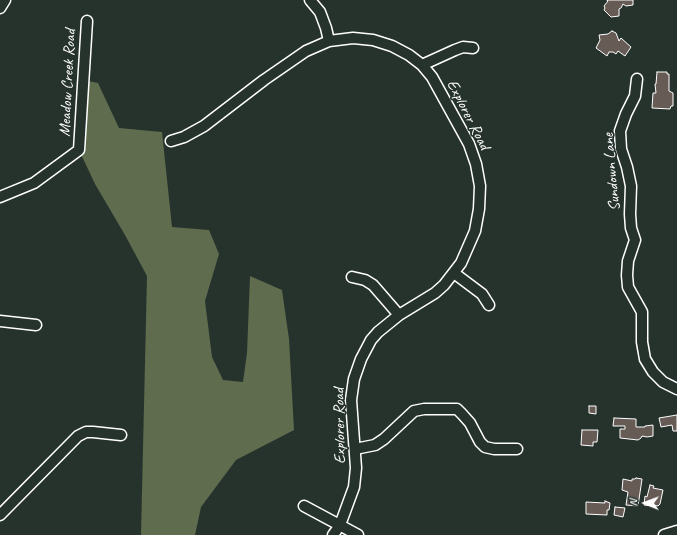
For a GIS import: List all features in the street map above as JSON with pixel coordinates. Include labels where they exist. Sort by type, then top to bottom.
[{"type":"street","points":[[0,8],[5,0]]},
{"type":"street","points":[[310,0],[320,12],[329,41]]},
{"type":"street","name":"Meadow Creek Road","points":[[0,197],[34,183],[79,150],[86,21]]},
{"type":"street","name":"Explorer Road","points":[[171,141],[184,137],[204,126],[264,80],[313,47],[329,41],[354,38],[373,40],[387,44],[401,50],[422,65],[432,77],[465,134],[473,154],[480,186],[479,209],[475,231],[466,253],[454,273],[444,285],[435,293],[399,315],[378,332],[366,349],[357,369],[351,400],[356,468],[354,487],[340,525],[333,535]]},
{"type":"street","points":[[422,65],[455,50],[473,48]]},
{"type":"street","name":"Sundown Lane","points":[[637,79],[635,96],[626,114],[620,132],[621,150],[627,166],[631,186],[630,214],[634,240],[628,261],[628,287],[642,312],[642,342],[645,359],[653,372],[663,382],[677,388]]},
{"type":"street","points":[[454,273],[482,294],[489,305]]},
{"type":"street","points":[[352,277],[365,280],[373,285],[399,315]]},
{"type":"street","points":[[0,321],[36,325]]},
{"type":"street","points":[[355,449],[375,445],[384,439],[414,412],[424,409],[456,410],[470,423],[480,442],[485,447],[494,449],[517,449]]},
{"type":"street","points":[[0,515],[78,436],[86,432],[121,435]]},
{"type":"street","points":[[304,506],[358,535]]},
{"type":"green space","points":[[83,80],[98,83],[119,128],[162,132],[172,227],[209,230],[219,254],[205,301],[212,357],[223,380],[243,382],[247,353],[250,276],[282,290],[289,339],[294,430],[236,460],[201,507],[195,535],[141,535],[147,276],[95,184],[79,150]]},
{"type":"building","points":[[607,0],[633,0],[633,5],[626,6],[623,4],[619,9],[619,16],[611,17],[604,10],[604,6],[608,1]]},
{"type":"building","points":[[612,31],[616,33],[619,41],[621,38],[631,47],[625,56],[618,51],[616,54],[609,52],[607,56],[596,48],[600,40],[599,35],[608,34]]},
{"type":"building","points":[[657,72],[667,72],[667,74],[669,74],[669,91],[673,93],[673,106],[671,106],[670,109],[652,108],[653,93],[656,93],[655,84]]},
{"type":"building","points":[[589,406],[596,406],[596,414],[589,413]]},
{"type":"building","points":[[677,415],[677,431],[673,431],[672,425],[661,427],[659,418]]},
{"type":"building","points":[[614,418],[636,419],[636,427],[653,425],[653,436],[642,436],[638,440],[620,438],[620,429],[625,429],[625,426],[613,426]]},
{"type":"building","points":[[582,430],[598,430],[597,442],[593,442],[593,446],[581,445]]},
{"type":"building","points":[[623,479],[632,481],[632,479],[642,479],[638,506],[626,505],[628,492],[622,490]]},
{"type":"building","points":[[650,485],[654,486],[653,488],[663,490],[660,504],[658,506],[644,505],[645,496],[647,497]]},
{"type":"building","points":[[605,501],[610,503],[609,510],[607,510],[607,515],[586,514],[586,502],[605,503]]},
{"type":"building","points":[[615,507],[625,508],[623,517],[614,515]]}]
